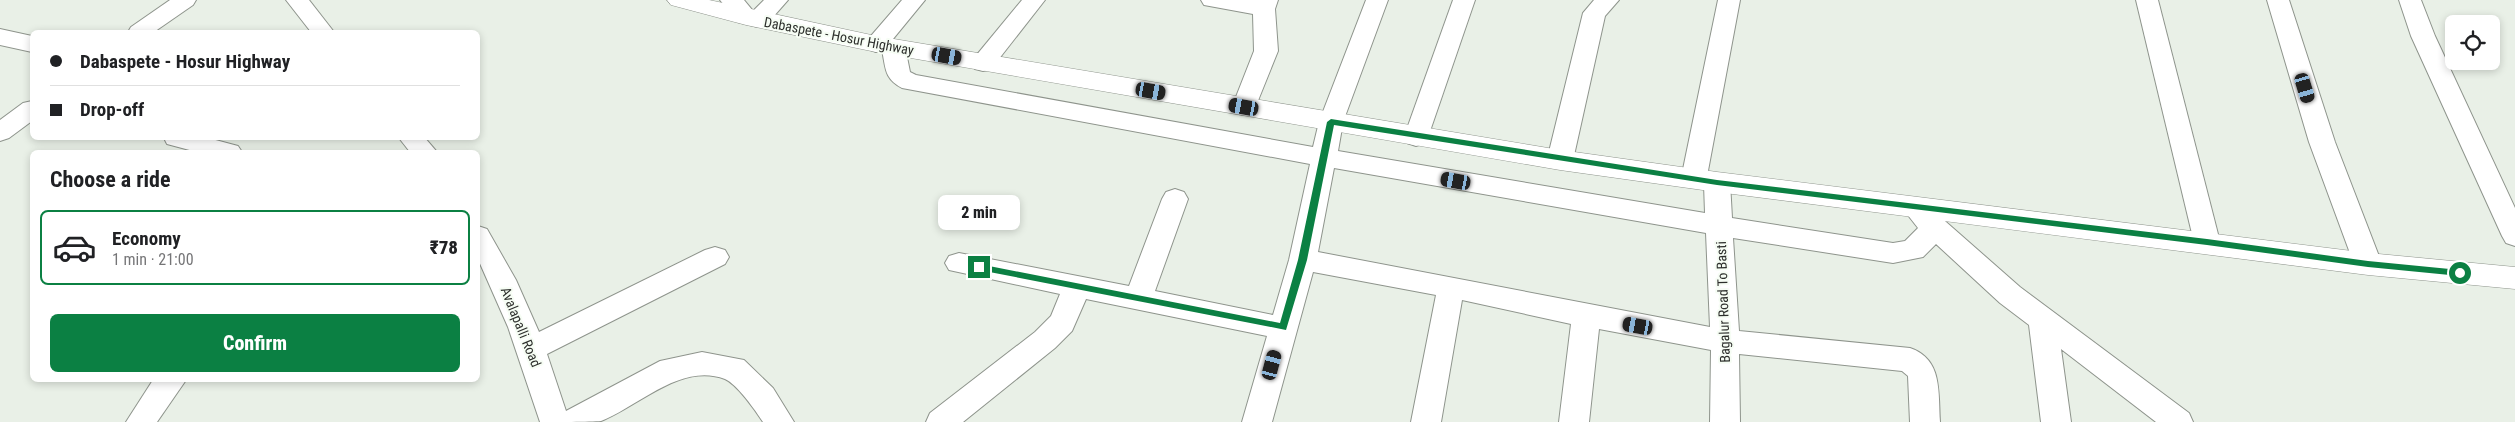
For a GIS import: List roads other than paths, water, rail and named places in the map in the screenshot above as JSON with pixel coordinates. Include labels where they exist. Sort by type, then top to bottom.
[{"type":"highway","name":"Dabaspete - Hosur Highway","points":[[679,0],[745,12],[885,45],[983,63],[1560,160],[1706,181],[2207,242],[2368,264],[2515,278]]},
{"type":"street","points":[[142,30],[185,0]]},
{"type":"street","points":[[297,0],[321,30]]},
{"type":"street","points":[[745,12],[777,0]]},
{"type":"street","points":[[914,0],[885,45],[899,76],[910,82],[1324,158],[1720,226],[1894,253],[1908,253],[1918,249],[1933,226]]},
{"type":"street","points":[[983,63],[1034,0]]},
{"type":"street","points":[[1212,0],[1266,5],[1266,51],[1244,107]]},
{"type":"street","points":[[1257,422],[1302,260],[1331,122],[1377,0]]},
{"type":"street","points":[[1416,136],[1464,0]]},
{"type":"street","points":[[1560,160],[1594,13],[1608,0]]},
{"type":"street","name":"Bagalur Road To Basti","points":[[1725,422],[1725,341],[1720,226],[1706,181],[1729,0]]},
{"type":"street","points":[[2147,0],[2207,242]]},
{"type":"street","points":[[2278,0],[2322,142],[2368,264]]},
{"type":"street","points":[[2410,0],[2423,36],[2515,236]]},
{"type":"street","points":[[0,132],[30,110]]},
{"type":"street","points":[[184,140],[221,150]]},
{"type":"street","points":[[413,140],[422,150]]},
{"type":"street","points":[[1138,299],[1175,199]]},
{"type":"street","points":[[1910,206],[2010,296],[2178,422]]},
{"type":"street","name":"Avalapalli Road","points":[[480,239],[494,262],[531,349],[557,420]]},
{"type":"street","points":[[531,349],[715,257]]},
{"type":"street","points":[[1302,260],[1451,287],[1586,316],[1725,341],[1910,360],[1922,372],[1925,422]]},
{"type":"street","points":[[959,263],[1283,328]]},
{"type":"street","points":[[941,422],[1045,340],[1062,323],[1077,287]]},
{"type":"street","points":[[1426,422],[1451,287]]},
{"type":"street","points":[[1574,422],[1586,316]]},
{"type":"street","points":[[2043,320],[2056,422]]},
{"type":"street","points":[[557,420],[670,369],[702,364],[734,368],[763,398],[779,422]]},
{"type":"street","points":[[141,422],[158,394],[169,382]]}]
